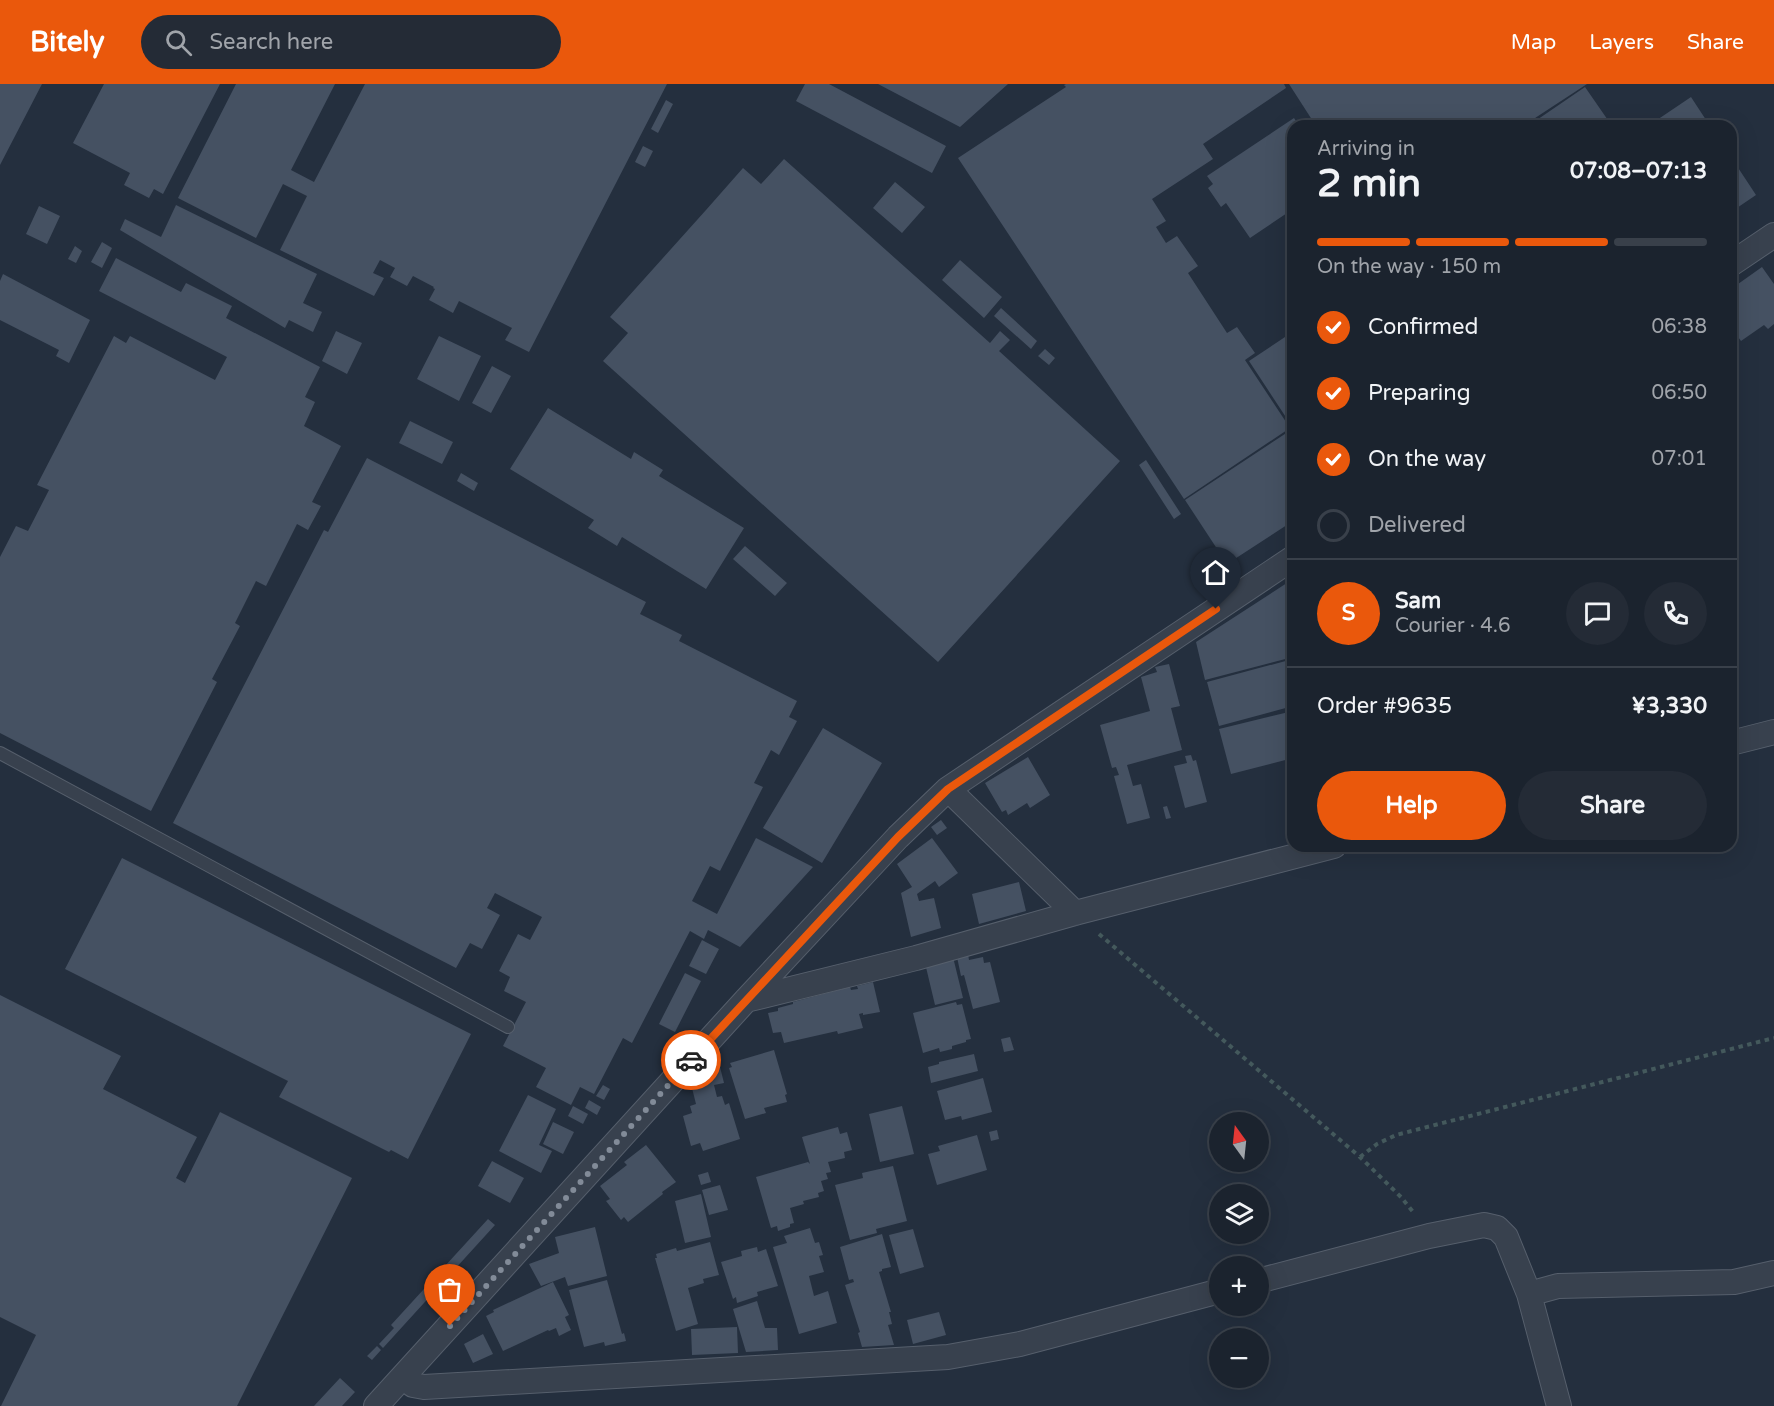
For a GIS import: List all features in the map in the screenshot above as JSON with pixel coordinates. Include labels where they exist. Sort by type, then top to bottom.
[{"type":"street","points":[[1737,260],[1774,235]]},
{"type":"street","points":[[376,1406],[746,1000],[898,837],[948,789],[1287,562]]},
{"type":"street","points":[[1737,741],[1774,732]]},
{"type":"street","points":[[948,789],[1075,913]]},
{"type":"street","points":[[746,1000],[916,958],[1075,913],[1311,852]]},
{"type":"street","points":[[1269,1278],[1429,1236],[1484,1225],[1497,1228],[1506,1237],[1529,1294],[1559,1406]]},
{"type":"street","points":[[1529,1294],[1558,1287],[1734,1282],[1774,1273]]},
{"type":"street","points":[[403,1377],[413,1385],[424,1387],[948,1356],[1020,1344],[1209,1294]]},
{"type":"lane","points":[[0,753],[508,1028]]},
{"type":"path","points":[[1075,913],[1360,1157],[1401,1197],[1420,1220],[1429,1236]]},
{"type":"path","points":[[1360,1157],[1377,1144],[1396,1135],[1774,1038]]},
{"type":"building","points":[[0,84],[42,84],[0,165]]},
{"type":"building","points":[[104,84],[220,84],[163,194],[154,189],[149,198],[124,185],[130,173],[73,143]]},
{"type":"building","points":[[236,84],[335,84],[291,170],[314,182],[365,84],[667,84],[529,352],[505,340],[512,328],[459,301],[453,313],[429,300],[434,287],[413,276],[407,286],[390,277],[395,268],[380,260],[373,273],[384,278],[374,296],[280,250],[307,196],[283,184],[256,238],[178,198]]},
{"type":"building","points":[[805,84],[829,84],[946,146],[932,173],[796,101]]},
{"type":"building","points":[[878,84],[1008,84],[960,127]]},
{"type":"building","points":[[1284,84],[1286,88],[1203,144],[1213,159],[1152,199],[1166,221],[1156,227],[1166,243],[1177,236],[1198,266],[1188,273],[1227,333],[1237,327],[1255,353],[1245,360],[1287,423],[1287,430],[1184,499],[958,158],[1066,87],[1064,85]]},
{"type":"building","points":[[1289,84],[1587,84],[1532,120],[1312,120]]},
{"type":"building","points":[[1585,87],[1608,120],[1537,120]]},
{"type":"building","points":[[1691,97],[1706,120],[1657,120]]},
{"type":"building","points":[[666,100],[673,104],[658,133],[651,129]]},
{"type":"building","points":[[1287,123],[1287,213],[1250,238],[1226,203],[1221,207],[1208,188],[1213,184],[1207,176]]},
{"type":"building","points":[[643,146],[653,151],[645,167],[635,162]]},
{"type":"building","points":[[784,159],[990,343],[1000,331],[1010,340],[999,351],[1120,461],[938,662],[603,361],[628,333],[610,317],[743,168],[761,184]]},
{"type":"building","points":[[1737,166],[1756,195],[1737,208]]},
{"type":"building","points":[[895,182],[925,207],[902,233],[873,208]]},
{"type":"building","points":[[176,205],[317,274],[303,303],[322,312],[313,332],[289,320],[285,328],[120,230],[125,219],[161,237]]},
{"type":"building","points":[[39,206],[60,216],[47,244],[26,234]]},
{"type":"building","points":[[102,242],[112,248],[102,268],[91,262]]},
{"type":"building","points":[[75,246],[82,251],[76,263],[68,259]]},
{"type":"building","points":[[116,258],[181,292],[186,283],[232,306],[226,318],[320,367],[305,397],[315,402],[304,426],[341,446],[312,502],[321,506],[308,530],[297,524],[266,586],[256,581],[235,623],[240,626],[212,679],[217,682],[151,811],[0,733],[0,557],[16,526],[28,531],[49,490],[37,485],[114,336],[126,343],[130,336],[215,380],[227,357],[99,291]]},
{"type":"building","points":[[960,260],[1002,297],[984,318],[942,280]]},
{"type":"building","points":[[1762,267],[1774,284],[1774,324],[1768,329],[1764,325],[1741,341],[1737,335],[1737,285]]},
{"type":"building","points":[[3,274],[90,320],[69,363],[56,356],[59,350],[0,320],[0,281]]},
{"type":"building","points":[[1001,308],[1037,341],[1031,349],[994,316]]},
{"type":"building","points":[[336,331],[362,343],[347,374],[322,361]]},
{"type":"building","points":[[439,336],[481,356],[459,401],[417,379]]},
{"type":"building","points":[[1287,336],[1287,419],[1249,361]]},
{"type":"building","points":[[1045,349],[1055,358],[1049,365],[1038,356]]},
{"type":"building","points":[[492,366],[511,376],[491,413],[472,403]]},
{"type":"building","points":[[548,408],[631,459],[634,452],[663,470],[659,476],[744,528],[706,589],[622,537],[617,546],[588,528],[594,520],[510,469]]},
{"type":"building","points":[[410,421],[453,442],[442,464],[399,443]]},
{"type":"building","points":[[1287,433],[1287,525],[1227,564],[1185,500]]},
{"type":"building","points":[[367,458],[646,602],[640,614],[682,635],[679,641],[797,701],[789,717],[797,721],[779,755],[771,750],[754,783],[763,787],[720,871],[710,866],[692,901],[717,914],[756,838],[813,867],[740,947],[708,930],[704,939],[690,931],[632,1043],[623,1038],[594,1094],[580,1087],[571,1105],[536,1087],[546,1068],[503,1046],[526,1002],[504,991],[510,977],[499,971],[518,934],[530,940],[542,917],[495,893],[487,908],[500,915],[482,949],[470,943],[456,968],[173,823],[324,530],[328,532]]},
{"type":"building","points":[[1146,460],[1181,514],[1174,519],[1139,465]]},
{"type":"building","points":[[461,473],[478,483],[474,491],[457,481]]},
{"type":"building","points":[[745,546],[787,583],[775,596],[733,559]]},
{"type":"building","points":[[1287,583],[1287,659],[1205,680],[1196,642]]},
{"type":"building","points":[[1287,661],[1287,708],[1219,726],[1207,682]]},
{"type":"building","points":[[1169,664],[1180,706],[1171,708],[1182,750],[1127,765],[1133,786],[1141,784],[1150,818],[1127,824],[1114,776],[1119,775],[1116,767],[1112,768],[1100,725],[1150,711],[1141,677],[1157,672],[1155,667]]},
{"type":"building","points":[[1287,712],[1287,760],[1231,774],[1219,729]]},
{"type":"building","points":[[823,728],[882,763],[822,863],[763,828]]},
{"type":"building","points":[[1191,755],[1193,761],[1196,760],[1207,802],[1185,808],[1174,766],[1187,763],[1185,756]]},
{"type":"building","points":[[1028,757],[1050,795],[1030,808],[1027,803],[1008,815],[1006,810],[1002,812],[985,783]]},
{"type":"building","points":[[1167,806],[1171,818],[1166,819],[1163,807]]},
{"type":"building","points":[[941,820],[947,828],[937,835],[931,827]]},
{"type":"building","points":[[932,838],[958,873],[939,887],[935,881],[917,894],[919,901],[934,898],[941,928],[911,937],[901,893],[912,887],[897,864]]},
{"type":"building","points":[[122,858],[471,1034],[408,1159],[391,1150],[389,1152],[279,1097],[288,1081],[65,969]]},
{"type":"building","points":[[1019,882],[1026,911],[979,924],[972,894]]},
{"type":"building","points":[[702,940],[719,949],[706,974],[689,966]]},
{"type":"building","points":[[968,954],[969,960],[983,957],[984,963],[990,962],[1000,1002],[973,1009],[957,957]]},
{"type":"building","points":[[953,957],[963,998],[935,1005],[925,963]]},
{"type":"building","points":[[685,973],[701,981],[675,1032],[659,1024]]},
{"type":"building","points":[[873,982],[880,1012],[859,1014],[863,1028],[838,1034],[837,1031],[784,1043],[781,1032],[773,1033],[768,1013],[778,1011],[778,1008],[793,1004],[793,1002],[850,987],[851,990],[858,989],[857,986]]},
{"type":"building","points":[[0,995],[121,1056],[103,1089],[197,1137],[176,1178],[185,1183],[220,1112],[352,1178],[237,1406],[1,1406],[36,1335],[0,1317]]},
{"type":"building","points":[[956,1002],[957,1005],[962,1004],[971,1039],[952,1046],[952,1049],[940,1052],[939,1048],[923,1053],[913,1013]]},
{"type":"building","points":[[1010,1037],[1014,1050],[1004,1052],[1001,1039]]},
{"type":"building","points":[[774,1050],[787,1094],[785,1095],[787,1102],[764,1108],[766,1113],[745,1119],[729,1068],[732,1067],[730,1063]]},
{"type":"building","points":[[974,1054],[978,1071],[931,1083],[928,1067],[939,1064],[939,1062]]},
{"type":"building","points":[[719,1063],[724,1083],[714,1085],[717,1097],[722,1096],[725,1105],[729,1103],[740,1139],[703,1151],[700,1143],[691,1146],[683,1116],[692,1113],[690,1106],[696,1104],[692,1088],[698,1081],[711,1077],[709,1066]]},
{"type":"building","points":[[983,1078],[992,1112],[962,1120],[961,1116],[945,1120],[937,1091]]},
{"type":"building","points":[[603,1085],[610,1089],[604,1100],[596,1096]]},
{"type":"building","points":[[528,1095],[556,1109],[539,1145],[552,1151],[541,1173],[499,1151]]},
{"type":"building","points":[[589,1100],[601,1107],[597,1115],[585,1108]]},
{"type":"building","points":[[573,1106],[588,1114],[583,1124],[568,1116]]},
{"type":"building","points":[[902,1106],[914,1154],[880,1162],[869,1114]]},
{"type":"building","points":[[553,1122],[574,1132],[563,1154],[543,1144]]},
{"type":"building","points":[[838,1127],[840,1134],[847,1132],[852,1150],[844,1152],[845,1158],[828,1162],[831,1172],[826,1173],[828,1179],[821,1181],[824,1191],[818,1193],[819,1197],[803,1201],[804,1204],[790,1208],[794,1223],[790,1224],[790,1227],[778,1231],[777,1226],[771,1228],[756,1177],[808,1162],[810,1164],[802,1137]]},
{"type":"building","points":[[997,1130],[999,1139],[991,1141],[989,1132]]},
{"type":"building","points":[[977,1135],[987,1170],[937,1185],[928,1154],[940,1151],[938,1146]]},
{"type":"building","points":[[646,1145],[676,1182],[628,1222],[624,1217],[621,1220],[606,1201],[610,1199],[600,1186],[627,1165],[624,1162]]},
{"type":"building","points":[[492,1161],[524,1178],[510,1203],[478,1186]]},
{"type":"building","points":[[893,1166],[907,1221],[876,1229],[877,1233],[850,1240],[835,1185],[863,1178],[862,1173]]},
{"type":"building","points":[[708,1172],[711,1182],[701,1185],[698,1175]]},
{"type":"building","points":[[720,1185],[728,1210],[709,1215],[702,1190]]},
{"type":"building","points":[[701,1194],[711,1237],[685,1243],[675,1201]]},
{"type":"building","points":[[488,1219],[495,1225],[383,1348],[379,1344],[394,1328],[391,1325]]},
{"type":"building","points":[[595,1227],[607,1276],[568,1286],[565,1277],[541,1286],[529,1264],[559,1253],[555,1237]]},
{"type":"building","points":[[810,1228],[815,1243],[819,1242],[823,1255],[819,1256],[824,1272],[809,1276],[814,1296],[828,1291],[837,1323],[799,1334],[773,1247],[787,1243],[784,1236]]},
{"type":"building","points":[[913,1229],[924,1267],[900,1274],[889,1235]]},
{"type":"building","points":[[882,1234],[891,1267],[879,1272],[891,1312],[889,1312],[892,1324],[888,1325],[894,1345],[862,1347],[858,1333],[860,1332],[845,1285],[854,1282],[853,1279],[849,1280],[840,1247]]},
{"type":"building","points":[[710,1242],[719,1275],[703,1279],[704,1283],[688,1288],[698,1324],[676,1331],[655,1258],[657,1258],[656,1254]]},
{"type":"building","points":[[757,1247],[758,1252],[766,1249],[778,1286],[757,1292],[758,1296],[737,1303],[736,1297],[733,1299],[721,1262],[742,1256],[741,1251]]},
{"type":"building","points":[[607,1280],[626,1341],[605,1346],[604,1342],[584,1347],[569,1290]]},
{"type":"building","points":[[553,1282],[569,1315],[565,1317],[571,1330],[559,1336],[556,1328],[548,1330],[503,1351],[486,1316],[494,1312],[493,1310]]},
{"type":"building","points":[[757,1301],[765,1328],[777,1328],[778,1350],[746,1352],[733,1309]]},
{"type":"building","points":[[939,1312],[946,1335],[913,1344],[907,1320]]},
{"type":"building","points":[[737,1327],[738,1353],[692,1355],[691,1329]]},
{"type":"building","points":[[483,1334],[493,1354],[473,1363],[464,1344]]},
{"type":"building","points":[[377,1346],[381,1350],[372,1360],[367,1356]]},
{"type":"building","points":[[340,1378],[355,1392],[342,1406],[314,1406]]},
{"type":"way so far","points":[[450,1326],[691,1060]]},
{"type":"route","points":[[691,1060],[898,837],[948,789],[1216,609]]}]
